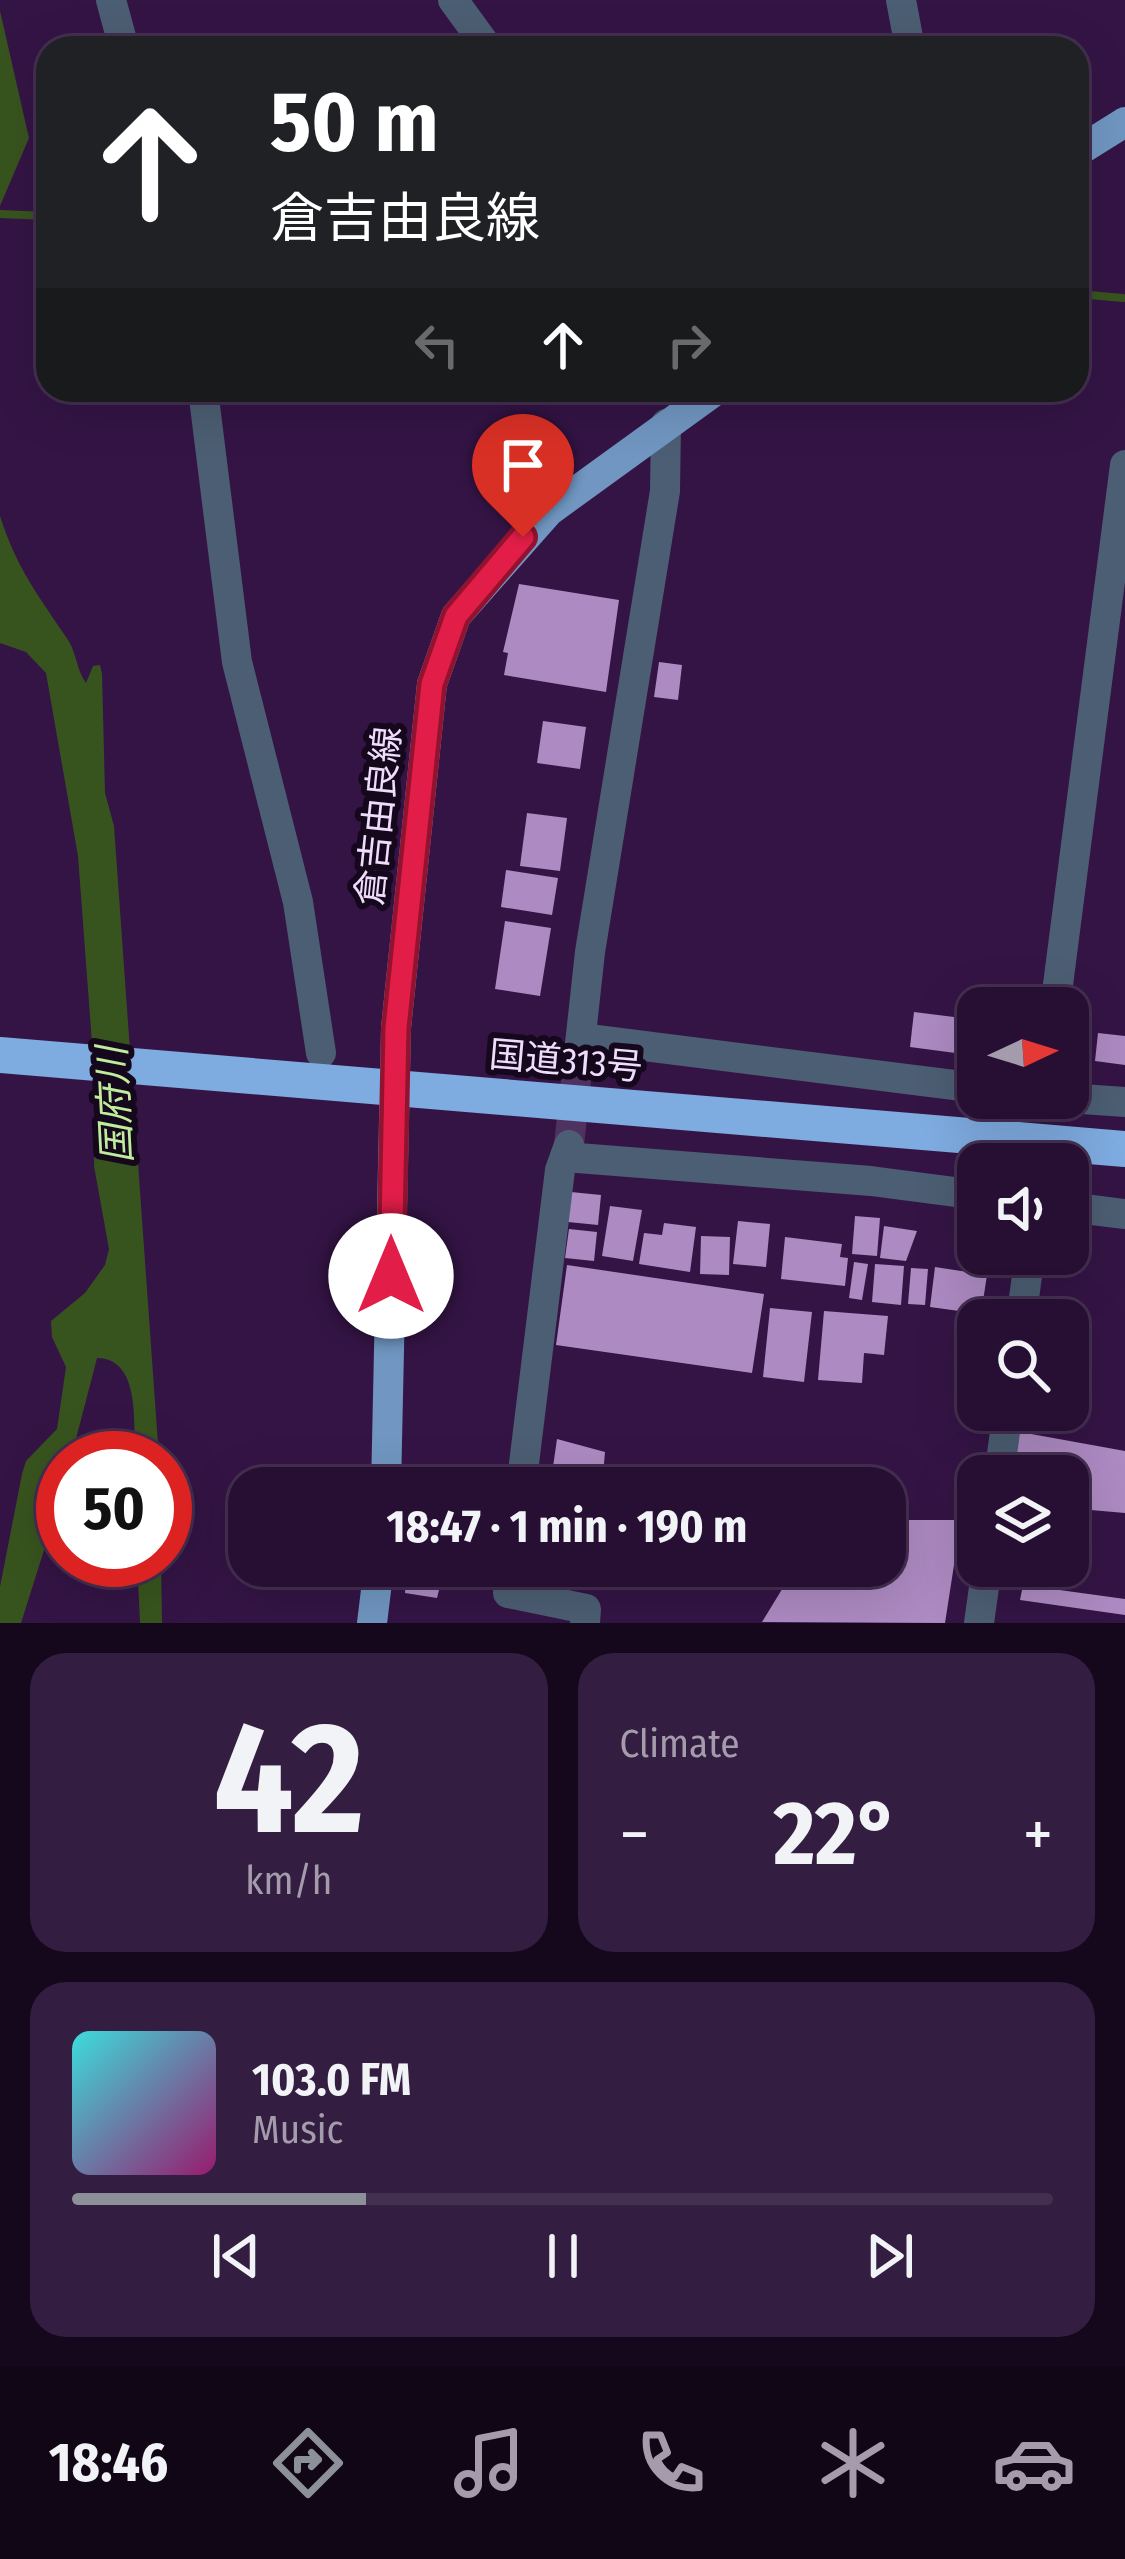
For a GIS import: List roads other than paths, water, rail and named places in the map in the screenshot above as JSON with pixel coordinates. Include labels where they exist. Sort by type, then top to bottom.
[{"type":"highway","name":"国道313号","points":[[0,1055],[316,1067],[393,1087],[1125,1149]]},
{"type":"main road","points":[[1089,144],[1125,122]]},
{"type":"main road","name":"倉吉由良線","points":[[386,1467],[393,1087],[403,939],[432,684],[456,616],[549,511],[698,402]]},
{"type":"main road","points":[[372,1623],[376,1587]]},
{"type":"street","points":[[110,0],[120,36]]},
{"type":"street","points":[[454,0],[480,36]]},
{"type":"street","points":[[901,0],[908,36]]},
{"type":"street","points":[[204,402],[237,662],[298,902],[316,1067]]},
{"type":"street","points":[[666,424],[665,491],[590,952],[580,1050],[957,1086]]},
{"type":"street","points":[[1058,987],[1125,464]]},
{"type":"street","points":[[1089,1099],[1125,1102]]},
{"type":"street","points":[[524,1467],[567,1151],[957,1192]]},
{"type":"street","points":[[1089,1210],[1125,1214]]},
{"type":"street","points":[[509,1587],[508,1593],[586,1609],[585,1623]]},
{"type":"street","points":[[979,1623],[984,1587]]},
{"type":"water","points":[[0,11],[29,138],[0,206]]},
{"type":"water","name":"国府川","points":[[0,516],[21,567],[68,640],[86,683],[93,666],[100,665],[102,674],[105,793],[114,826],[157,1431],[134,1431],[132,1397],[122,1369],[97,1358],[78,1431],[55,1431],[66,1367],[52,1337],[51,1321],[85,1293],[105,1265],[109,1249],[94,1166],[96,1096],[78,856],[46,673],[26,652],[0,643]]},
{"type":"water","points":[[36,1451],[36,1576],[21,1623],[0,1623],[0,1587],[26,1461]]},
{"type":"water","points":[[138,1587],[161,1587],[162,1623],[140,1623]]},
{"type":"waterway","points":[[0,214],[36,216]]},
{"type":"waterway","points":[[1089,295],[1123,298]]},
{"type":"tunnel","points":[[569,1145],[578,1062]]}]
